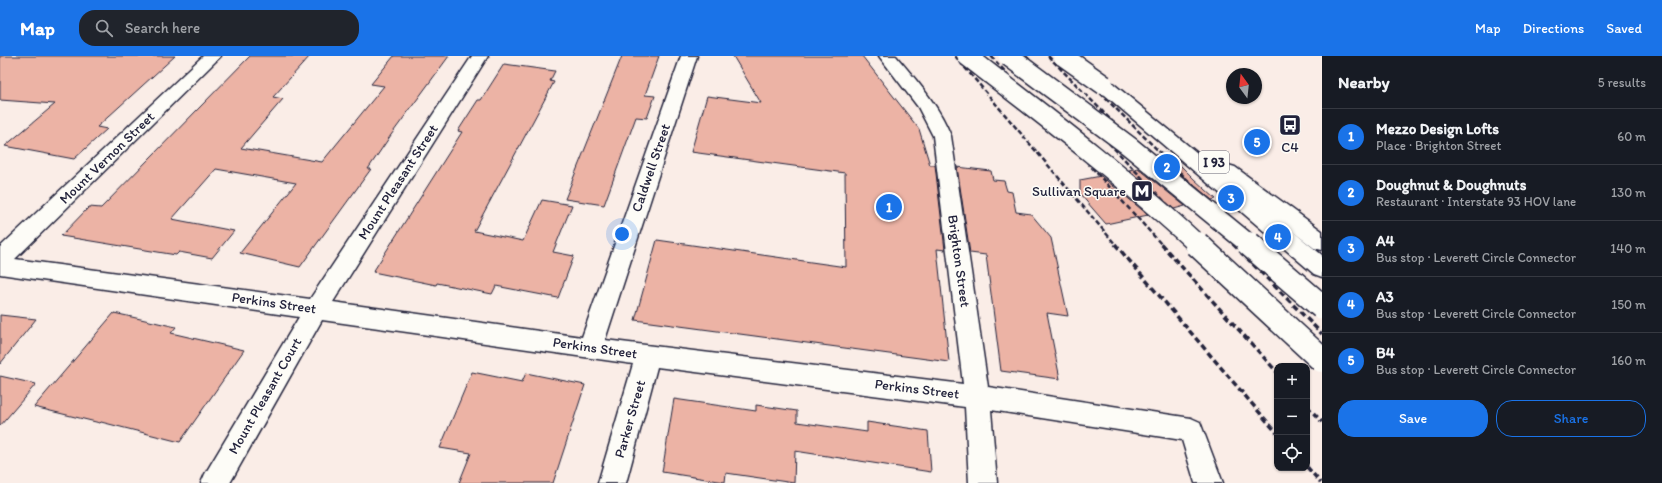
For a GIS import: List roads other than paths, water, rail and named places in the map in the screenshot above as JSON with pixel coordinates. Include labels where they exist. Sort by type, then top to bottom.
[{"type":"main road","name":"Mount Vernon Street","points":[[0,260],[213,56]]},
{"type":"main road","name":"Mount Pleasant Street","points":[[316,309],[480,56]]},
{"type":"main road","name":"Caldwell Street","points":[[590,348],[689,56]]},
{"type":"main road","name":"Brighton Street","points":[[887,56],[931,112],[938,123],[942,136],[977,397],[983,483]]},
{"type":"main road","points":[[967,56],[1089,150],[1168,216],[1322,360]]},
{"type":"main road","points":[[1008,56],[1117,135],[1205,207],[1322,307]]},
{"type":"main road","name":"I 93","points":[[1062,56],[1183,138],[1322,242]]},
{"type":"main road","points":[[1104,85],[1322,268]]},
{"type":"main road","name":"Perkins Street","points":[[0,265],[590,348],[977,397],[1190,430],[1209,483]]},
{"type":"main road","name":"Mount Pleasant Court","points":[[215,483],[316,309]]},
{"type":"main road","name":"Parker Street","points":[[612,483],[648,355]]},
{"type":"railway","points":[[955,56],[1116,245]]},
{"type":"railway","points":[[991,56],[1162,245]]},
{"type":"railway","points":[[1026,56],[1206,245]]},
{"type":"railway","points":[[1048,56],[1234,245]]},
{"type":"railway","points":[[1063,56],[1253,245]]},
{"type":"railway","points":[[1115,244],[1274,430]]},
{"type":"railway","points":[[1161,244],[1274,369]]},
{"type":"railway","points":[[1205,244],[1322,366]]},
{"type":"railway","points":[[1233,244],[1322,334]]},
{"type":"railway","points":[[1252,244],[1322,313]]},
{"type":"railway","points":[[1310,409],[1322,422]]},
{"type":"railway","points":[[1310,470],[1321,483]]},
{"type":"place","name":"C4","points":[[1290,125]]},
{"type":"place","name":"B4","points":[[1257,142]]},
{"type":"place","name":"Doughnut & Doughnuts","points":[[1167,167]]},
{"type":"place","name":"Sullivan Square","points":[[1142,191]]},
{"type":"place","name":"A4","points":[[1231,198]]},
{"type":"place","name":"Mezzo Design Lofts","points":[[889,207]]},
{"type":"place","name":"A3","points":[[1278,237]]}]
